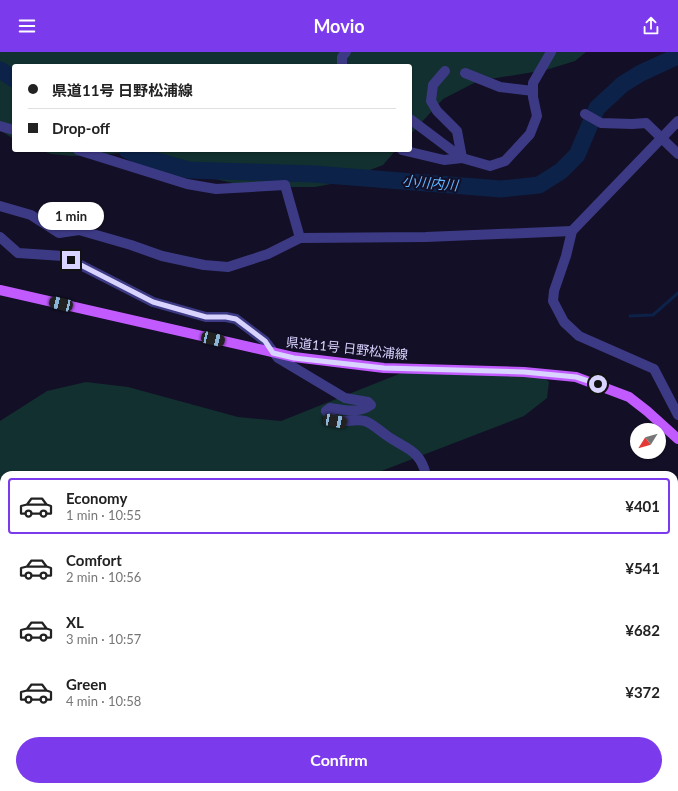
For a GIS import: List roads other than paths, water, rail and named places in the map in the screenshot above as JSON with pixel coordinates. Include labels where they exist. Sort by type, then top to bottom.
[{"type":"main road","name":"県道11号 日野松浦線","points":[[0,290],[294,358],[384,368],[524,372],[576,377],[629,397],[678,439]]},
{"type":"street","points":[[342,64],[342,57],[346,52]]},
{"type":"street","points":[[412,120],[462,158],[490,166],[505,161],[530,134],[535,122],[537,116],[533,97],[533,83],[550,52]]},
{"type":"street","points":[[445,71],[433,85],[431,101],[437,111],[457,131],[462,158]]},
{"type":"street","points":[[464,73],[500,88],[533,91]]},
{"type":"street","points":[[585,114],[601,123],[646,123],[678,154]]},
{"type":"street","points":[[678,121],[572,231],[566,256],[554,291],[553,301],[564,322],[579,336],[654,369],[678,415]]},
{"type":"street","points":[[0,126],[12,129]]},
{"type":"street","points":[[84,152],[187,184],[216,189],[285,185],[300,238]]},
{"type":"street","points":[[410,152],[444,160],[462,158]]},
{"type":"street","points":[[0,206],[31,215],[59,233],[79,230],[131,245],[162,256],[204,265],[228,267],[268,254],[300,238],[434,236],[572,231]]},
{"type":"street","points":[[0,238],[18,253],[63,256],[153,302],[206,317],[226,317],[236,319],[265,341],[278,358],[345,398],[368,402],[371,406],[366,409],[352,412],[330,408],[326,411],[335,421],[366,422],[378,428],[386,435],[409,448],[421,459],[425,471]]},
{"type":"waterway","name":"小川内川","points":[[131,152],[139,156],[188,170],[314,174],[501,189],[539,185],[561,171],[577,155],[597,108],[623,84],[641,73],[678,56]]},
{"type":"waterway","name":"小川内川","points":[[0,70],[12,78]]},
{"type":"waterway","points":[[630,316],[653,315],[678,293]]}]
